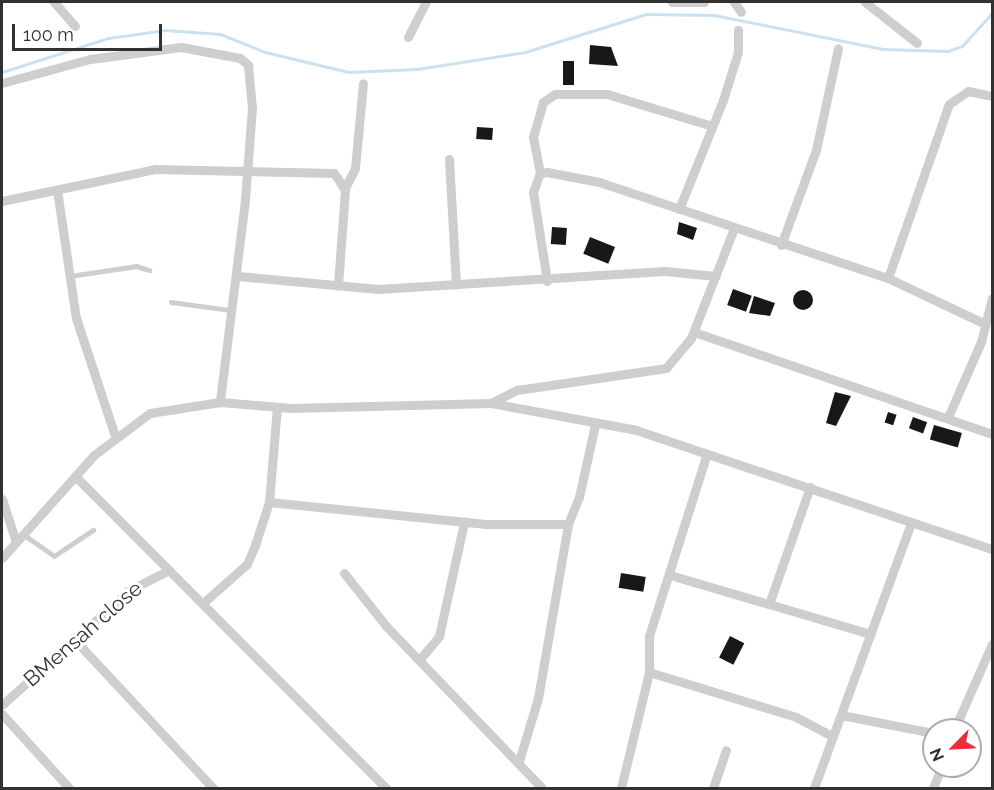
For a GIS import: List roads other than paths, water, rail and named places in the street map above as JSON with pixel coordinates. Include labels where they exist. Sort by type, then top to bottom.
[{"type":"street","points":[[54,2],[75,26]]},
{"type":"street","points":[[408,37],[426,2]]},
{"type":"street","points":[[672,2],[704,2]]},
{"type":"street","points":[[734,2],[741,12]]},
{"type":"street","points":[[865,2],[917,43]]},
{"type":"street","points":[[679,209],[738,52],[738,30]]},
{"type":"street","points":[[2,83],[90,59],[181,47],[240,58],[250,71],[247,170],[238,276],[220,402]]},
{"type":"street","points":[[781,245],[816,150],[838,48]]},
{"type":"street","points":[[338,286],[345,188],[355,168],[363,83]]},
{"type":"street","points":[[888,278],[949,104],[968,91],[993,96]]},
{"type":"street","points":[[547,281],[532,192],[540,173],[533,137],[543,102],[555,94],[607,94],[712,126]]},
{"type":"street","points":[[449,159],[456,285]]},
{"type":"street","points":[[2,201],[155,169],[334,172],[345,188]]},
{"type":"street","points":[[540,173],[576,176],[781,245],[888,278],[983,323]]},
{"type":"street","points":[[57,190],[76,318],[115,436]]},
{"type":"street","points":[[491,403],[517,390],[666,368],[694,332],[734,228]]},
{"type":"street","points":[[238,276],[338,286],[456,285],[547,281],[665,271],[716,276]]},
{"type":"street","points":[[948,417],[993,298]]},
{"type":"street","points":[[694,332],[993,434]]},
{"type":"street","points":[[2,558],[75,476],[115,436],[150,413],[220,402],[277,407],[491,403],[595,425],[636,430],[706,456],[810,487],[993,549]]},
{"type":"street","points":[[203,603],[247,564],[269,502],[277,407]]},
{"type":"street","points":[[519,761],[538,698],[568,524],[579,497],[595,425]]},
{"type":"street","points":[[621,789],[649,672],[649,636],[706,456]]},
{"type":"street","points":[[75,476],[386,789]]},
{"type":"street","points":[[769,604],[810,487]]},
{"type":"street","points":[[2,499],[20,538]]},
{"type":"street","points":[[269,502],[464,522],[568,524]]},
{"type":"street","points":[[420,659],[439,636],[464,522]]},
{"type":"street","points":[[814,789],[830,735],[841,715],[911,523]]},
{"type":"street","name":"BMensah close","points":[[2,705],[73,638],[128,591],[169,570]]},
{"type":"street","points":[[344,573],[420,659],[519,761],[542,789]]},
{"type":"street","points":[[670,575],[870,634]]},
{"type":"street","points":[[73,638],[213,789]]},
{"type":"street","points":[[959,718],[993,644]]},
{"type":"street","points":[[649,672],[796,717],[830,735]]},
{"type":"street","points":[[2,714],[69,789]]},
{"type":"street","points":[[841,715],[922,731]]},
{"type":"street","points":[[713,789],[726,750]]},
{"type":"lane","points":[[68,276],[136,266],[149,270]]},
{"type":"lane","points":[[171,302],[233,310]]},
{"type":"lane","points":[[20,538],[54,556],[93,530]]},
{"type":"waterway","points":[[2,72],[108,38],[165,30],[220,34],[265,52],[349,72],[417,69],[525,52],[646,14],[714,15],[882,49],[948,51],[962,46],[992,13]]}]
